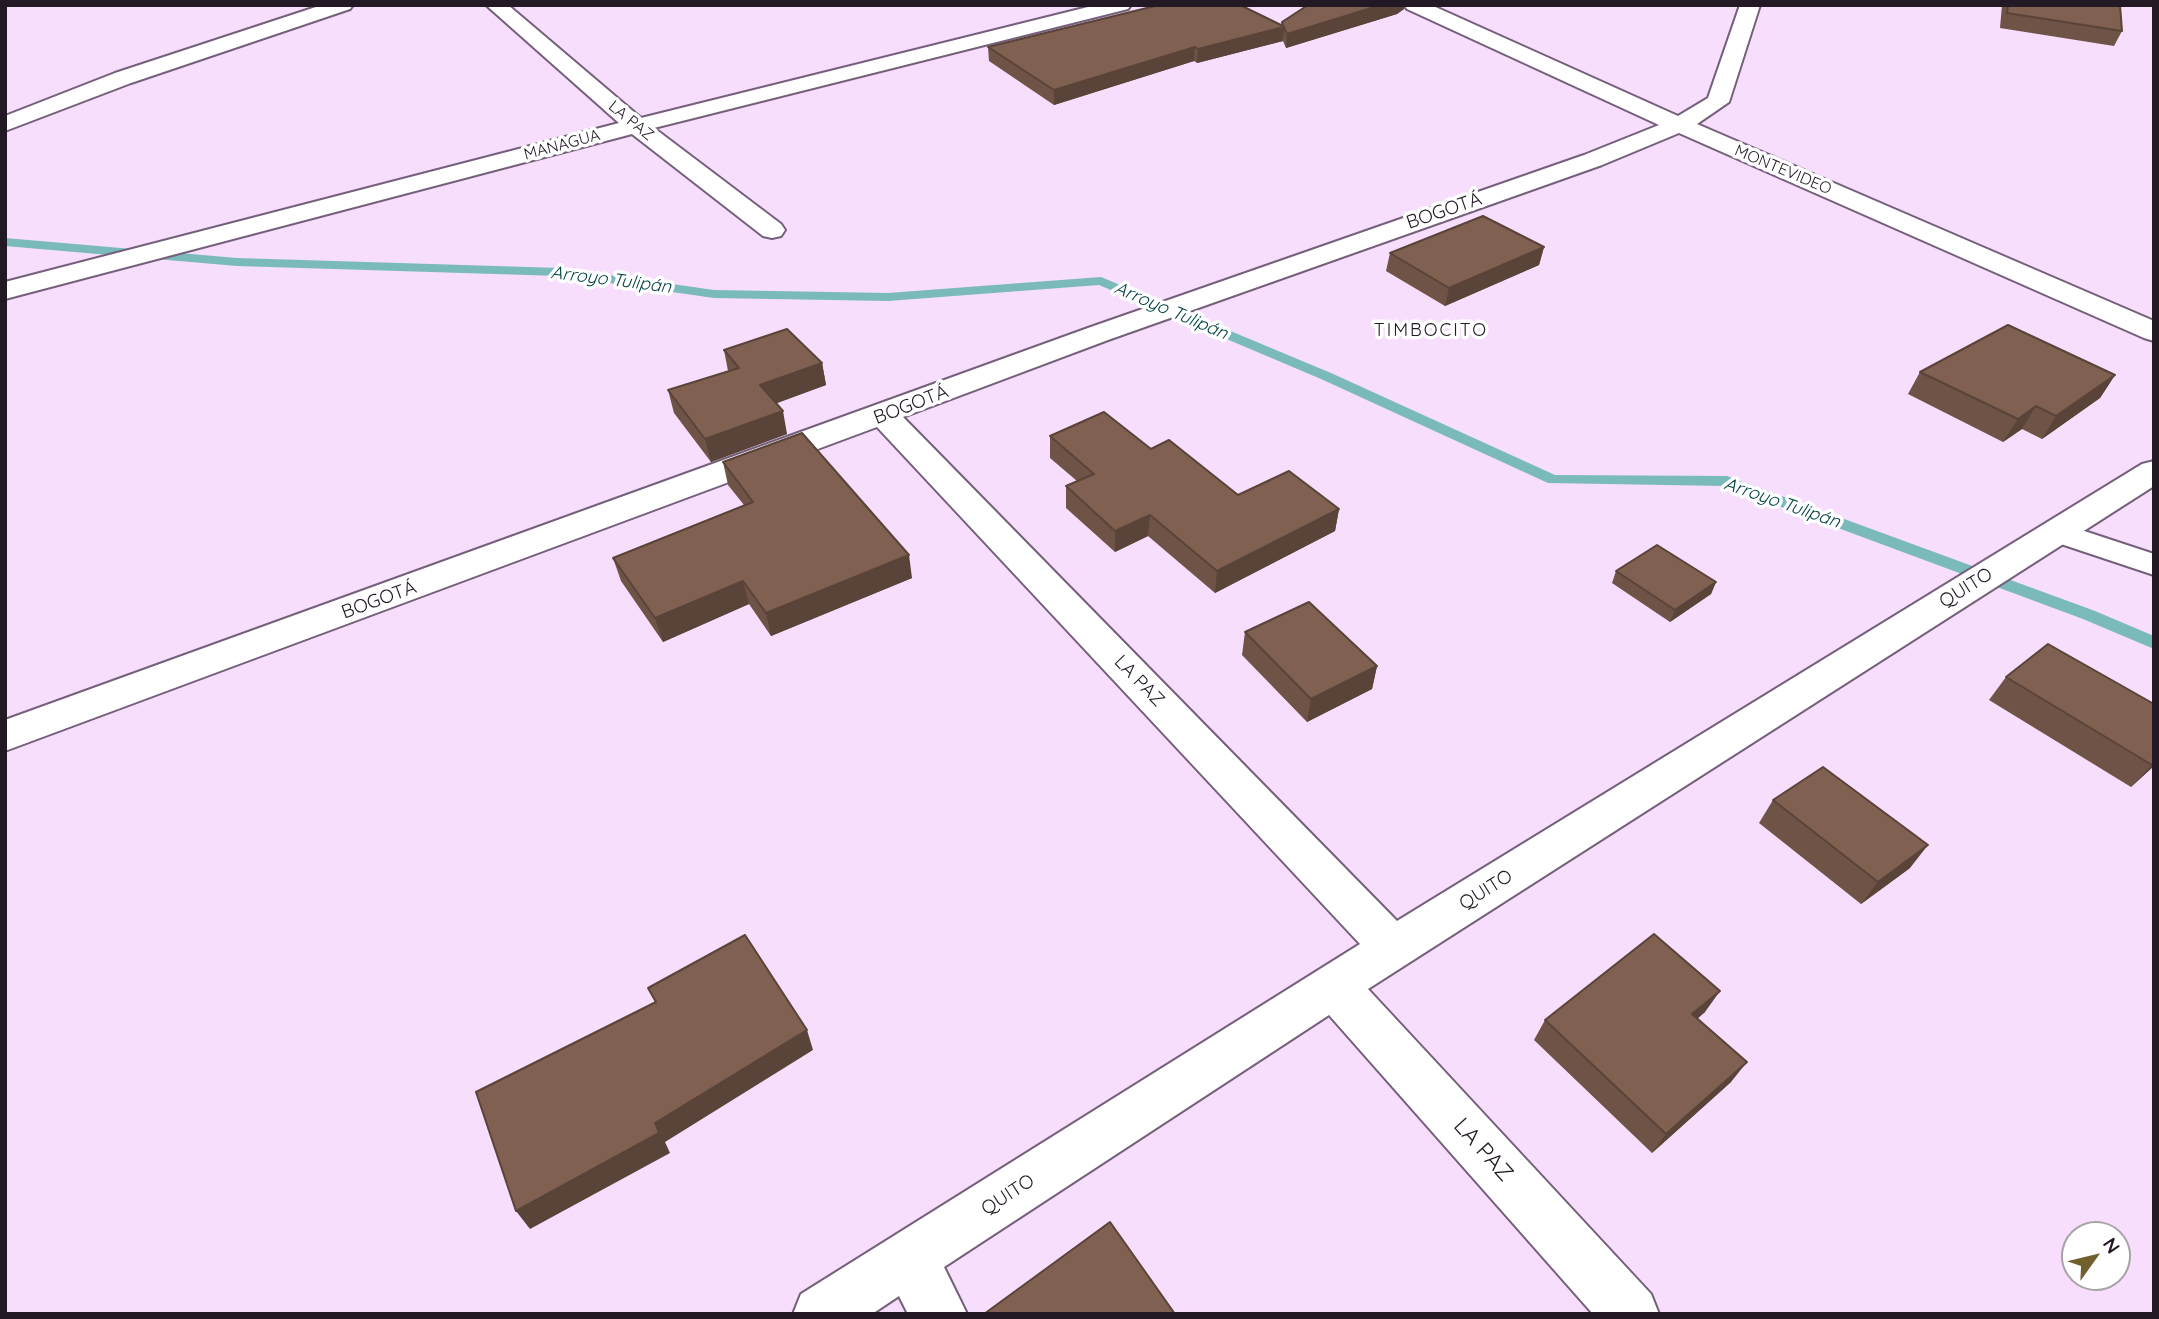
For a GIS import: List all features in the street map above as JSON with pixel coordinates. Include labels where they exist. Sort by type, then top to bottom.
[{"type":"street","points":[[5,124],[123,78],[343,5]]},
{"type":"street","name":"LA PAZ","points":[[496,5],[636,126],[772,230]]},
{"type":"street","name":"MANAGUA","points":[[5,291],[636,126],[1121,5]]},
{"type":"street","name":"MONTEVIDEO","points":[[1414,5],[1679,125],[2154,332]]},
{"type":"street","name":"BOGOTÁ","points":[[5,736],[884,415],[1098,334],[1593,160],[1679,125],[1718,102],[1750,5]]},
{"type":"street","name":"LA PAZ","points":[[884,415],[1393,948]]},
{"type":"street","name":"QUITO","points":[[821,1314],[1393,948],[2154,471]]},
{"type":"street","name":"LA PAZ","points":[[1334,986],[1631,1314]]},
{"type":"street","points":[[910,1259],[939,1314]]},
{"type":"lane","points":[[2044,539],[2154,565]]},
{"type":"building","points":[[1159,5],[1240,5],[1283,26],[1282,22],[1308,5],[1381,5],[1287,34],[1284,27],[1198,49],[1195,47],[1054,90],[988,47]]},
{"type":"building","points":[[2008,5],[2120,5],[2122,31],[2007,13]]},
{"type":"building","points":[[1483,216],[1544,247],[1449,288],[1390,253]]},
{"type":"building","points":[[2008,325],[2115,375],[2056,416],[2036,406],[2018,419],[1920,372]]},
{"type":"building","points":[[787,329],[822,363],[760,385],[783,411],[705,439],[668,390],[739,368],[724,350]]},
{"type":"building","points":[[1104,412],[1151,449],[1169,440],[1238,495],[1289,471],[1339,509],[1217,571],[1150,515],[1115,531],[1066,486],[1094,474],[1050,436]]},
{"type":"building","points":[[802,433],[909,555],[766,613],[743,581],[655,618],[613,558],[753,502],[723,462]]},
{"type":"building","points":[[1657,545],[1716,582],[1675,610],[1616,571]]},
{"type":"building","points":[[1309,602],[1377,666],[1311,699],[1245,632]]},
{"type":"building","points":[[2048,644],[2154,704],[2152,765],[2006,677]]},
{"type":"building","points":[[1823,767],[1928,845],[1878,882],[1773,800]]},
{"type":"building","points":[[1654,934],[1720,991],[1692,1014],[1747,1062],[1666,1134],[1545,1020]]},
{"type":"building","points":[[745,935],[807,1030],[655,1123],[659,1133],[516,1211],[476,1092],[656,1002],[648,988]]},
{"type":"building","points":[[1110,1222],[1175,1314],[984,1314]]},
{"type":"waterway","name":"Arroyo Tulipán","points":[[5,242],[237,262],[560,272],[714,294],[888,297],[1101,281],[1326,376],[1553,480],[1727,481],[2089,615],[2154,643]]},
{"type":"district","name":"TIMBOCITO","points":[[1431,331]]}]
